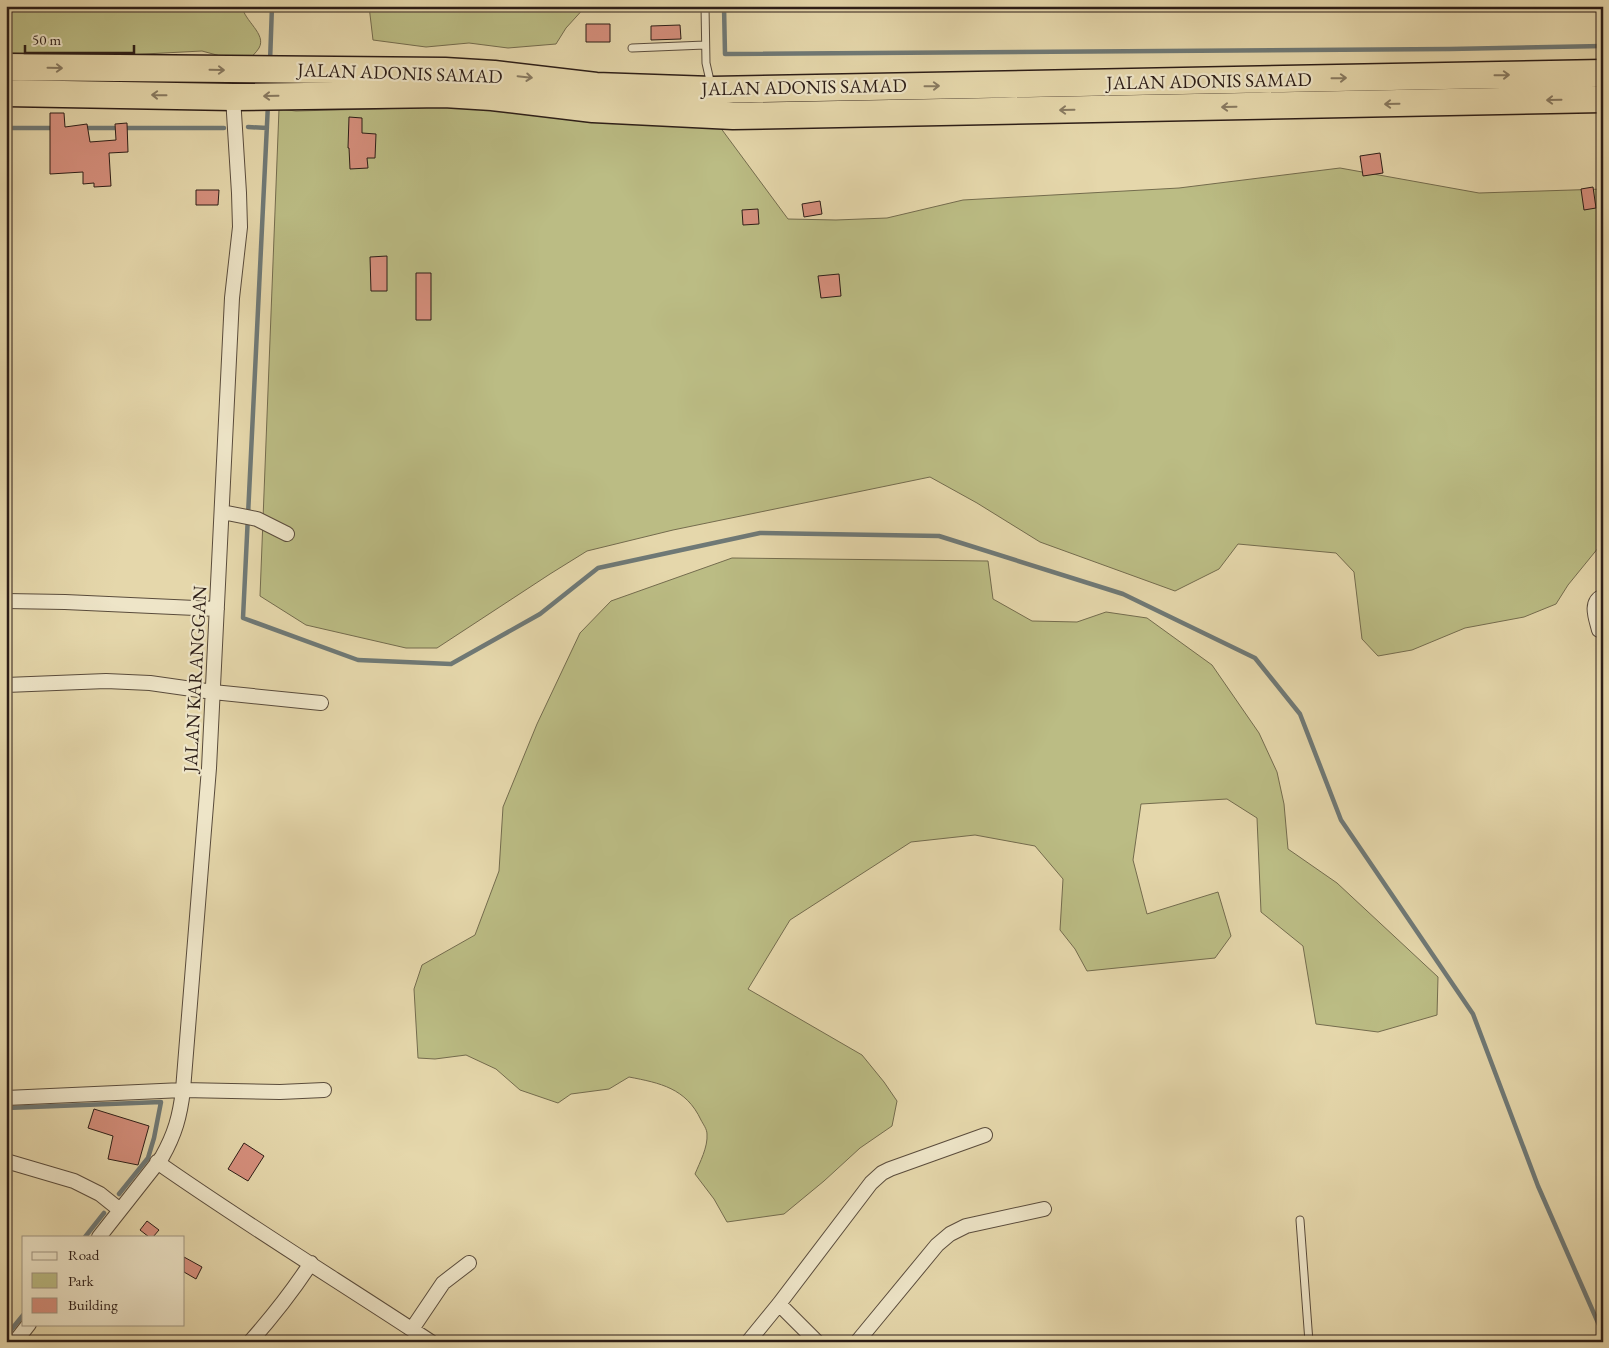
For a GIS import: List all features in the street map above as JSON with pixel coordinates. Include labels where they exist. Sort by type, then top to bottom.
[{"type":"highway","name":"JALAN ADONIS SAMAD","points":[[6,67],[445,71],[494,74],[566,93],[593,108],[733,116],[1603,100]]},
{"type":"highway","name":"JALAN ADONIS SAMAD","points":[[6,93],[238,97],[566,93],[596,86],[712,90],[1603,73]]},
{"type":"street","name":"JALAN KARANGGAN","points":[[99,1236],[167,1148],[179,1118],[183,1090],[209,768],[232,298],[240,227],[238,97]]},
{"type":"street","points":[[222,512],[257,519],[288,534]]},
{"type":"street","points":[[1599,630],[1595,613],[1595,602],[1603,596]]},
{"type":"street","points":[[6,601],[217,609]]},
{"type":"street","points":[[6,685],[106,681],[150,683],[213,692],[321,703]]},
{"type":"street","points":[[6,1098],[183,1090],[280,1092],[324,1090]]},
{"type":"street","points":[[748,1342],[779,1304],[857,1199],[882,1173],[984,1135]]},
{"type":"street","points":[[6,1161],[74,1181],[100,1194],[120,1210]]},
{"type":"street","points":[[157,1162],[257,1230],[431,1342]]},
{"type":"street","points":[[857,1342],[937,1245],[950,1234],[966,1226],[1044,1209]]},
{"type":"street","points":[[250,1342],[285,1302],[311,1263]]},
{"type":"street","points":[[412,1330],[443,1283],[469,1263]]},
{"type":"street","points":[[779,1304],[817,1342]]},
{"type":"street","points":[[15,1342],[27,1326]]},
{"type":"lane","points":[[705,6],[706,63],[712,90]]},
{"type":"lane","points":[[632,48],[705,45]]},
{"type":"lane","points":[[1300,1220],[1309,1342]]},
{"type":"green space","points":[[6,6],[242,6],[258,33],[261,43],[258,50],[246,63],[202,51],[125,55],[6,53]]},
{"type":"green space","points":[[369,6],[586,6],[566,28],[556,44],[508,48],[469,43],[426,47],[373,40]]},
{"type":"green space","points":[[485,106],[582,121],[717,123],[788,219],[887,218],[963,200],[1179,188],[1340,168],[1479,193],[1603,189],[1603,542],[1568,585],[1556,604],[1524,617],[1465,628],[1412,650],[1378,656],[1362,639],[1354,572],[1336,553],[1238,544],[1219,569],[1175,591],[1040,542],[977,503],[930,477],[673,530],[587,551],[437,648],[406,648],[306,625],[260,596],[279,109],[296,111]]},
{"type":"green space","points":[[732,558],[988,561],[993,599],[1032,621],[1077,622],[1106,612],[1147,618],[1212,665],[1259,733],[1277,772],[1284,804],[1288,849],[1337,883],[1438,977],[1437,1015],[1378,1032],[1316,1024],[1303,946],[1261,912],[1257,818],[1227,799],[1141,804],[1133,860],[1147,914],[1218,892],[1231,936],[1215,958],[1087,971],[1075,949],[1060,930],[1063,879],[1035,846],[975,835],[911,842],[790,920],[748,989],[862,1055],[897,1101],[892,1126],[860,1148],[784,1214],[727,1222],[714,1199],[695,1174],[706,1144],[706,1128],[688,1101],[671,1089],[629,1077],[609,1089],[571,1094],[558,1103],[520,1090],[496,1069],[466,1055],[435,1059],[418,1058],[414,989],[422,965],[475,935],[499,871],[503,807],[537,724],[580,633],[611,601]]},
{"type":"building","points":[[586,24],[610,24],[610,42],[586,42]]},
{"type":"building","points":[[680,25],[681,39],[651,40],[651,26]]},
{"type":"building","points":[[50,113],[64,113],[65,127],[87,124],[90,142],[116,140],[115,124],[127,123],[128,152],[109,153],[111,186],[94,187],[94,183],[83,184],[83,172],[50,174]]},
{"type":"building","points":[[349,117],[362,118],[362,133],[376,134],[375,158],[367,158],[368,168],[350,169],[348,148]]},
{"type":"building","points":[[1380,153],[1383,173],[1363,176],[1360,156]]},
{"type":"building","points":[[1593,187],[1596,208],[1584,210],[1581,189]]},
{"type":"building","points":[[196,190],[219,190],[218,205],[196,205]]},
{"type":"building","points":[[820,201],[822,214],[804,217],[802,204]]},
{"type":"building","points":[[758,209],[759,224],[743,225],[742,210]]},
{"type":"building","points":[[387,256],[387,291],[371,291],[370,257]]},
{"type":"building","points":[[416,273],[431,273],[431,320],[416,320]]},
{"type":"building","points":[[839,274],[841,296],[821,298],[818,276]]},
{"type":"building","points":[[94,1109],[149,1126],[138,1165],[108,1159],[113,1136],[88,1128]]},
{"type":"building","points":[[244,1143],[264,1156],[248,1181],[228,1169]]},
{"type":"building","points":[[147,1221],[159,1230],[154,1236],[148,1236],[140,1230]]},
{"type":"building","points":[[185,1258],[202,1267],[196,1279],[185,1273]]},
{"type":"waterway","points":[[270,62],[272,6]]},
{"type":"waterway","points":[[724,6],[725,54],[1450,49],[1603,46]]},
{"type":"waterway","points":[[268,104],[243,618],[358,660],[451,664],[540,614],[598,568],[760,533],[939,536],[1123,594],[1255,658],[1300,714],[1341,820],[1473,1014],[1538,1186],[1603,1334]]},
{"type":"waterway","points":[[248,127],[267,128]]},
{"type":"waterway","points":[[6,128],[55,128]]},
{"type":"waterway","points":[[83,128],[224,128]]},
{"type":"waterway","points":[[6,1108],[161,1102],[148,1158],[119,1194]]},
{"type":"waterway","points":[[86,1236],[104,1213]]},
{"type":"waterway","points":[[6,1336],[22,1316]]}]
